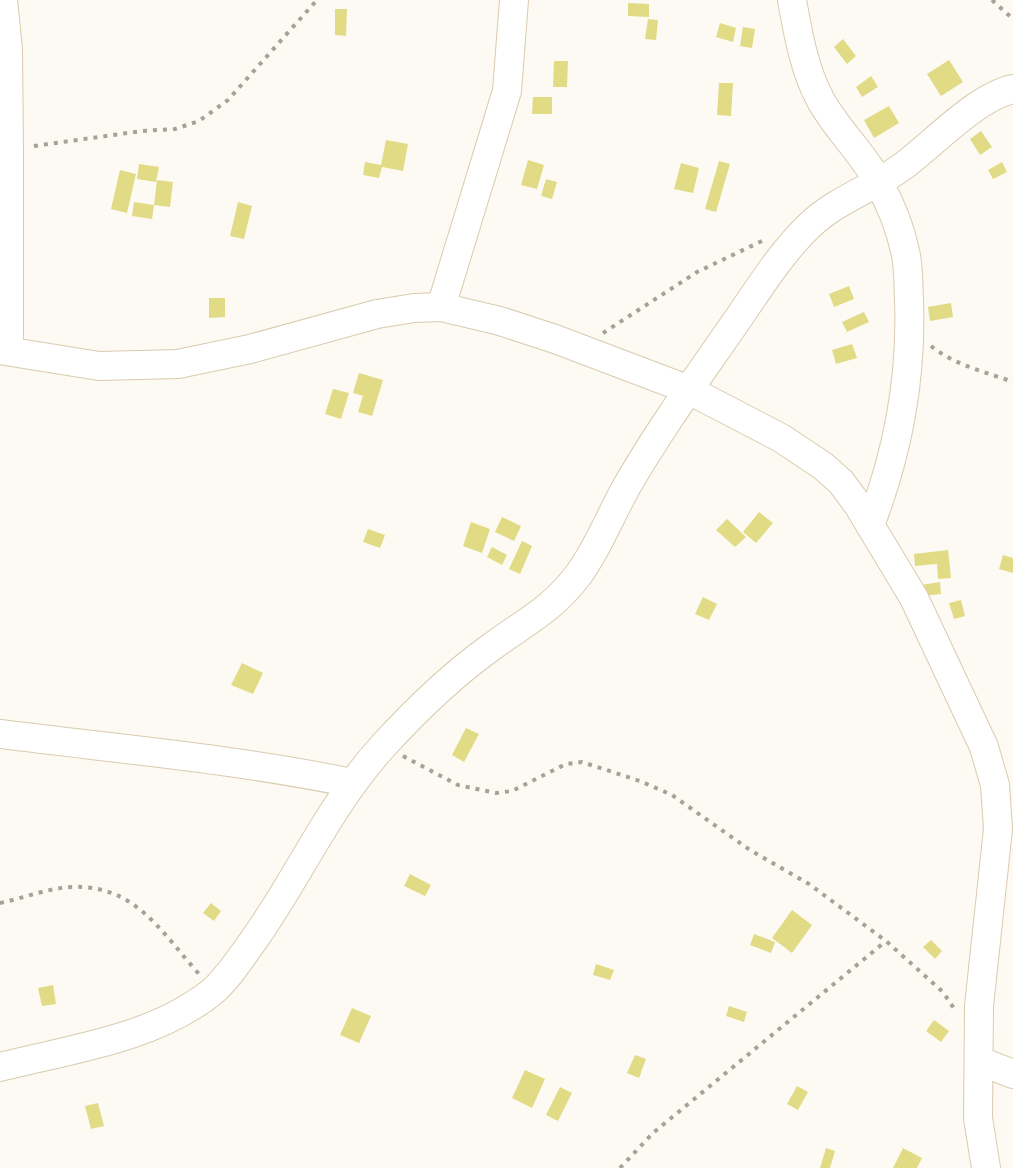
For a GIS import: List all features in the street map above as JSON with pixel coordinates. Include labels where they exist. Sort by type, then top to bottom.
[{"type":"street","points":[[3,0],[8,49],[9,150],[4,350],[99,366],[178,364],[263,346],[377,314],[441,307],[500,321],[687,389],[804,452],[841,482],[914,598],[984,747],[995,785],[1000,931],[979,1006],[978,1118],[986,1168]]},
{"type":"street","points":[[441,307],[507,91],[514,0]]},
{"type":"street","points":[[792,0],[800,42],[820,99],[860,151],[879,182],[895,215],[906,253],[909,309],[903,409],[885,486],[870,525]]},
{"type":"street","points":[[0,1067],[120,1037],[164,1020],[214,990],[235,967],[271,916],[352,783],[384,745],[457,674],[492,646],[541,615],[582,570],[630,481],[687,389],[780,259],[804,231],[825,211],[901,168],[978,106],[1013,89]]},
{"type":"street","points":[[0,734],[231,761],[352,783]]},
{"type":"street","points":[[980,1061],[1013,1074]]},
{"type":"path","points":[[9,150],[175,129],[199,121],[228,100],[317,0]]},
{"type":"path","points":[[992,0],[1013,19]]},
{"type":"path","points":[[579,348],[697,272],[765,240]]},
{"type":"path","points":[[909,309],[922,337],[940,354],[1013,382]]},
{"type":"path","points":[[384,745],[458,785],[496,793],[512,791],[566,764],[582,762],[672,795],[750,850],[809,884],[886,941],[943,992],[956,1013]]},
{"type":"path","points":[[0,903],[73,887],[119,897],[150,915],[214,990]]},
{"type":"path","points":[[620,1168],[653,1133],[886,941]]},
{"type":"building","points":[[628,3],[649,4],[649,17],[628,16]]},
{"type":"building","points":[[335,9],[347,9],[346,36],[335,35]]},
{"type":"building","points":[[648,19],[658,20],[656,40],[645,39]]},
{"type":"building","points":[[720,23],[736,28],[733,42],[716,37]]},
{"type":"building","points":[[743,27],[755,29],[752,48],[740,46]]},
{"type":"building","points":[[843,39],[856,56],[847,64],[834,47]]},
{"type":"building","points":[[949,60],[963,82],[941,96],[927,74]]},
{"type":"building","points":[[554,61],[568,61],[567,87],[553,87]]},
{"type":"building","points":[[871,76],[878,87],[862,97],[856,87]]},
{"type":"building","points":[[719,83],[733,83],[731,116],[717,115]]},
{"type":"building","points":[[533,97],[552,97],[552,114],[532,114]]},
{"type":"building","points":[[889,106],[899,123],[874,138],[864,120]]},
{"type":"building","points":[[981,131],[992,147],[980,155],[970,139]]},
{"type":"building","points":[[386,140],[408,144],[403,171],[382,167],[379,178],[363,175],[365,162],[381,165]]},
{"type":"building","points":[[528,160],[544,165],[537,189],[521,185]]},
{"type":"building","points":[[719,161],[730,164],[716,212],[705,209]]},
{"type":"building","points":[[1002,162],[1007,172],[993,179],[988,170]]},
{"type":"building","points":[[681,163],[699,168],[693,193],[674,189]]},
{"type":"building","points":[[139,164],[159,167],[156,182],[137,179]]},
{"type":"building","points":[[120,170],[136,174],[127,213],[111,209]]},
{"type":"building","points":[[546,179],[557,182],[552,199],[541,196]]},
{"type":"building","points":[[157,180],[173,182],[170,207],[154,205]]},
{"type":"building","points":[[134,202],[154,205],[152,219],[132,216]]},
{"type":"building","points":[[238,202],[252,206],[244,239],[230,236]]},
{"type":"building","points":[[849,286],[854,299],[834,307],[829,294]]},
{"type":"building","points":[[209,298],[225,298],[225,317],[209,318]]},
{"type":"building","points":[[951,303],[953,317],[930,321],[928,307]]},
{"type":"building","points":[[864,312],[869,322],[847,332],[842,322]]},
{"type":"building","points":[[852,344],[857,358],[836,364],[832,350]]},
{"type":"building","points":[[359,373],[383,380],[372,416],[358,412],[363,396],[353,393]]},
{"type":"building","points":[[333,389],[349,393],[341,419],[325,414]]},
{"type":"building","points":[[759,512],[773,523],[756,543],[743,532]]},
{"type":"building","points":[[502,517],[521,526],[514,541],[495,532]]},
{"type":"building","points":[[727,519],[746,537],[735,547],[716,530]]},
{"type":"building","points":[[471,522],[490,529],[482,553],[463,546]]},
{"type":"building","points":[[368,529],[385,535],[380,548],[363,542]]},
{"type":"building","points":[[522,541],[532,546],[520,574],[509,569]]},
{"type":"building","points":[[492,547],[507,555],[502,565],[487,557]]},
{"type":"building","points":[[948,550],[951,578],[938,579],[937,564],[915,566],[914,554]]},
{"type":"building","points":[[1003,555],[1013,558],[1013,573],[999,569]]},
{"type":"building","points":[[940,582],[941,594],[922,596],[921,585]]},
{"type":"building","points":[[703,597],[717,604],[709,620],[695,614]]},
{"type":"building","points":[[961,600],[965,616],[954,619],[949,603]]},
{"type":"building","points":[[242,663],[263,673],[253,694],[231,685]]},
{"type":"building","points":[[466,728],[479,734],[464,762],[452,755]]},
{"type":"building","points":[[410,874],[431,885],[425,896],[404,886]]},
{"type":"building","points":[[211,903],[221,911],[214,921],[203,913]]},
{"type":"building","points":[[792,910],[812,925],[792,953],[772,938]]},
{"type":"building","points":[[754,934],[775,942],[771,953],[750,945]]},
{"type":"building","points":[[931,940],[942,951],[935,959],[923,947]]},
{"type":"building","points":[[596,964],[614,970],[610,980],[593,975]]},
{"type":"building","points":[[53,985],[56,1004],[42,1006],[38,988]]},
{"type":"building","points":[[729,1006],[747,1012],[744,1022],[726,1016]]},
{"type":"building","points":[[352,1008],[371,1016],[359,1043],[340,1035]]},
{"type":"building","points":[[934,1020],[949,1031],[941,1042],[926,1031]]},
{"type":"building","points":[[635,1055],[646,1059],[639,1078],[627,1073]]},
{"type":"building","points":[[525,1070],[545,1079],[532,1108],[512,1098]]},
{"type":"building","points":[[797,1086],[808,1092],[798,1110],[787,1104]]},
{"type":"building","points":[[560,1087],[572,1093],[558,1121],[546,1115]]},
{"type":"building","points":[[98,1103],[104,1126],[91,1129],[85,1106]]},
{"type":"building","points":[[826,1148],[835,1151],[830,1168],[820,1168]]},
{"type":"building","points":[[903,1148],[922,1158],[917,1168],[893,1168]]}]
